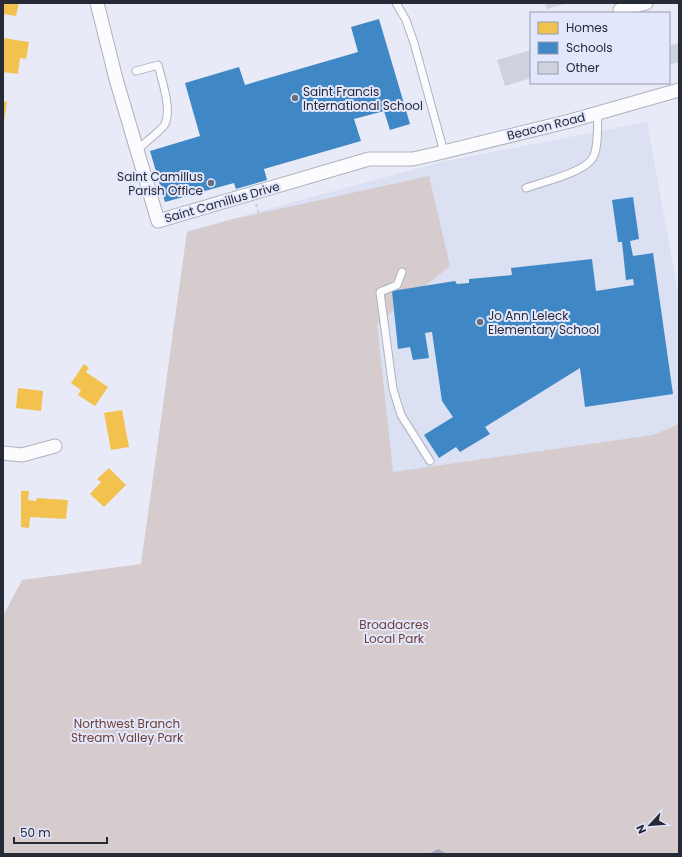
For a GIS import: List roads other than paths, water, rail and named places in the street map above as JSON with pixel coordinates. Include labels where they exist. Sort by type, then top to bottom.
[{"type":"street","name":"Saint Camillus Drive","points":[[96,3],[116,79],[158,221],[369,159],[413,159]]},
{"type":"street","points":[[620,10],[646,3]]},
{"type":"street","name":"Beacon Road","points":[[413,159],[598,113],[679,90]]},
{"type":"street","points":[[3,453],[22,455],[55,446]]},
{"type":"lane","points":[[396,3],[406,20],[414,43],[444,152]]},
{"type":"lane","points":[[136,71],[158,66],[167,102],[168,113],[164,125],[137,150]]},
{"type":"lane","points":[[526,188],[579,170],[592,159],[597,140],[598,113]]},
{"type":"lane","points":[[579,170],[585,176]]},
{"type":"lane","points":[[402,272],[397,285],[380,292],[393,389],[401,415],[430,461]]},
{"type":"waterway","points":[[432,854],[438,851],[444,854]]},
{"type":"place","name":"Saint Francis International School","points":[[295,98]]},
{"type":"place","name":"Saint Camillus Parish Office","points":[[211,183]]},
{"type":"place","name":"Jo Ann Leleck Elementary School","points":[[480,322]]},
{"type":"park label","name":"Broadacres Local Park","points":[[394,631]]},
{"type":"park label","name":"Northwest Branch Stream Valley Park","points":[[127,730]]}]
